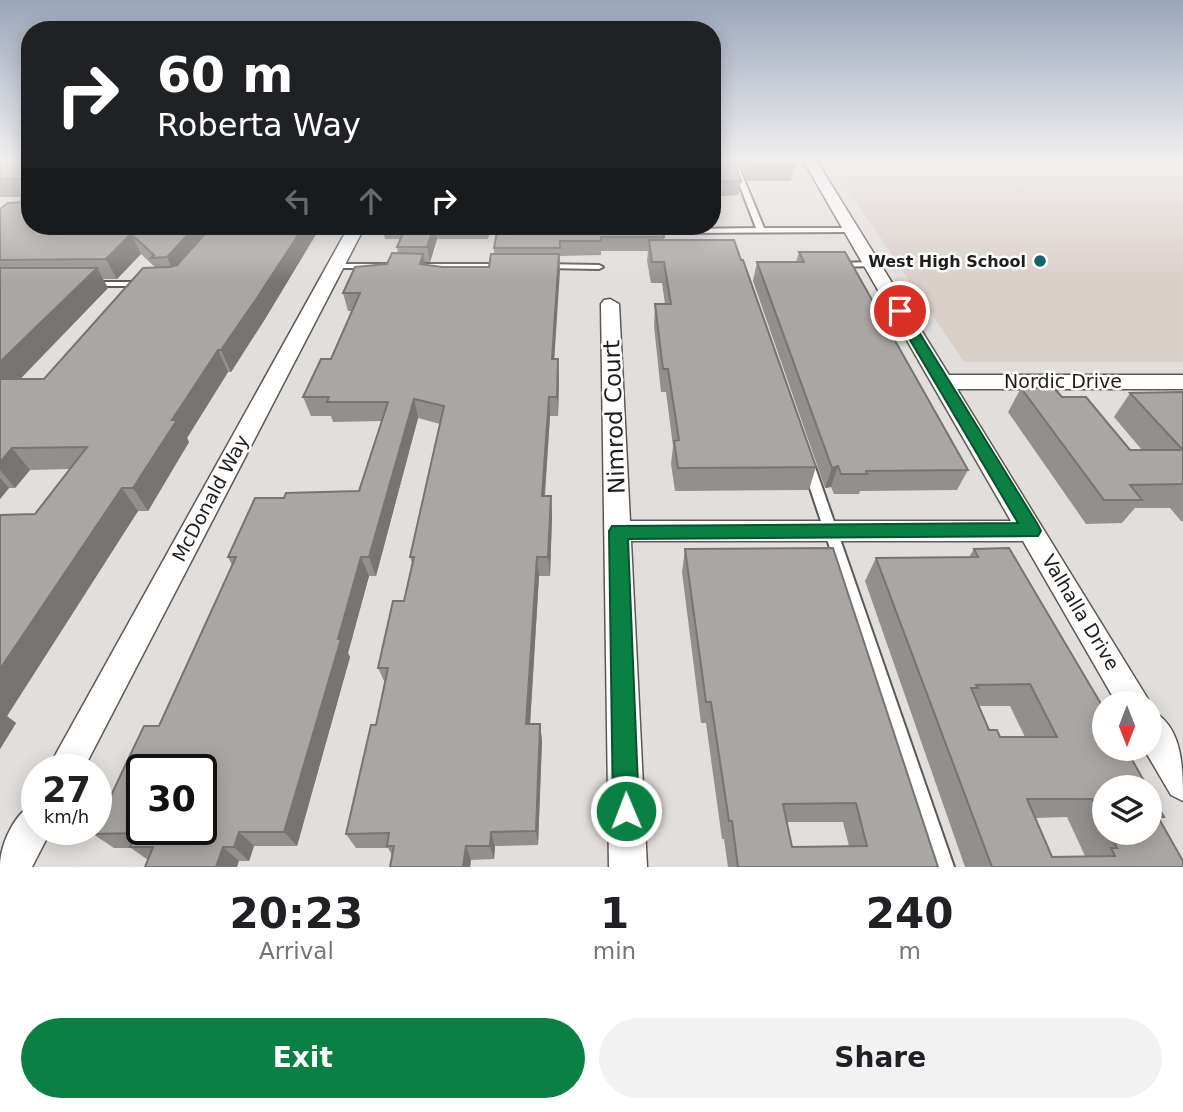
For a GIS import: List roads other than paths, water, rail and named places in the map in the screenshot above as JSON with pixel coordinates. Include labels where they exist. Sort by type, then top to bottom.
[{"type":"street","name":"Valhalla Drive","points":[[833,200],[1127,691]]},
{"type":"street","name":"McDonald Way","points":[[73,754],[352,235]]},
{"type":"street","name":"Nimrod Court","points":[[610,303],[628,867]]},
{"type":"street","name":"Nordic Drive","points":[[942,382],[1183,382]]},
{"type":"street","points":[[618,531],[1032,531]]},
{"type":"street","points":[[1162,747],[1183,783]]},
{"type":"street","points":[[12,867],[24,845]]},
{"type":"lane","points":[[749,200],[761,231]]},
{"type":"lane","points":[[721,231],[851,230]]},
{"type":"lane","points":[[832,265],[871,264]]},
{"type":"lane","points":[[335,266],[391,266]]},
{"type":"lane","points":[[405,266],[515,266]]},
{"type":"lane","points":[[529,266],[598,267]]},
{"type":"lane","points":[[81,284],[149,284]]},
{"type":"lane","points":[[806,459],[945,867]]},
{"type":"place","name":"West High School","points":[[1040,261]]}]
